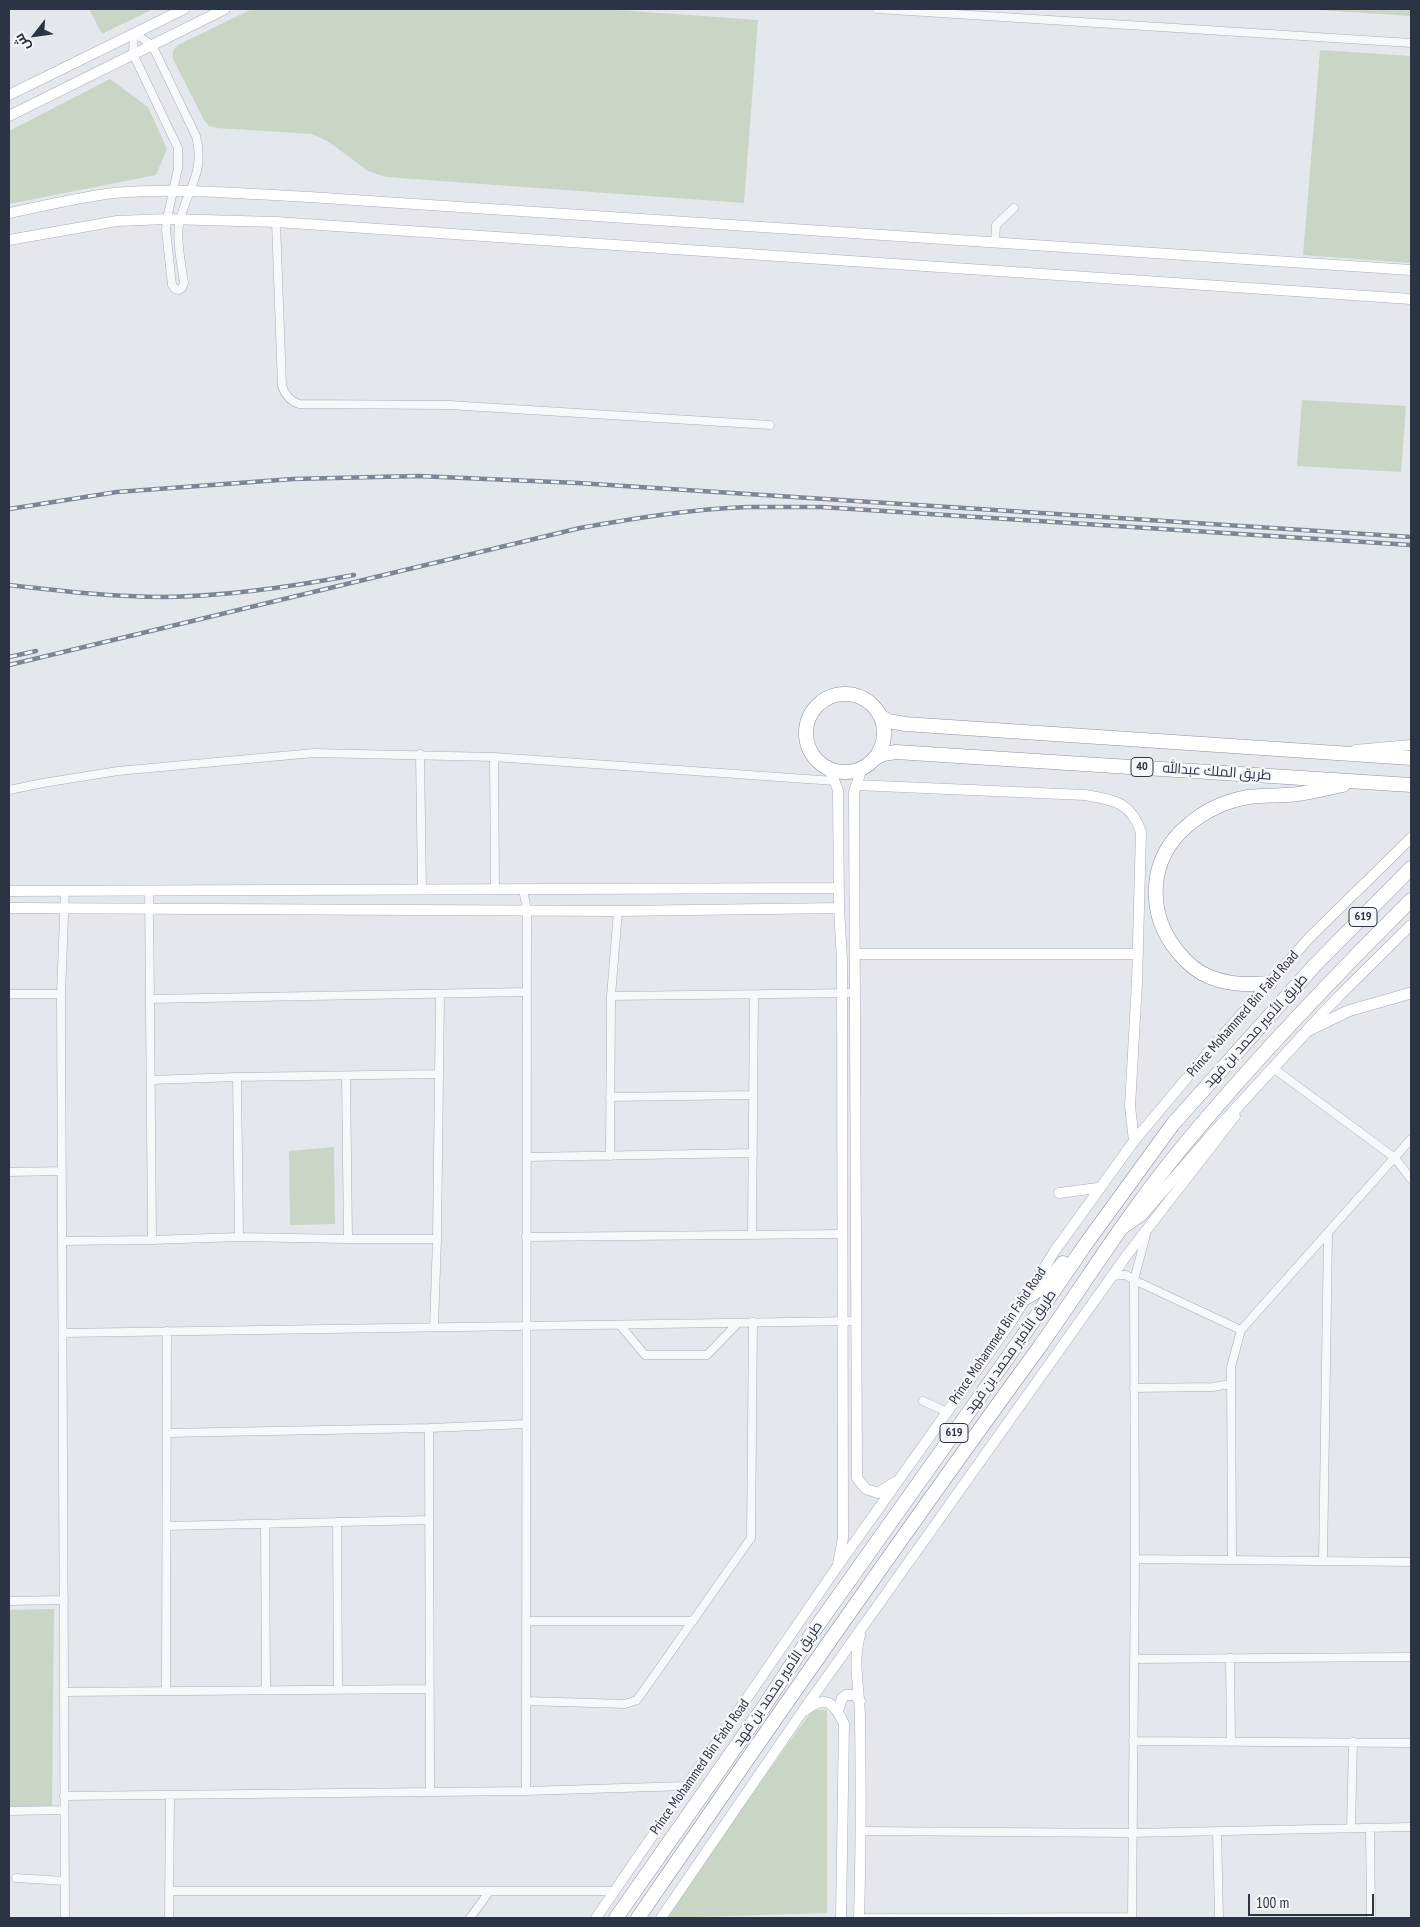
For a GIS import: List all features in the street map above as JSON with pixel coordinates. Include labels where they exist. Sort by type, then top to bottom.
[{"type":"highway","points":[[850,695],[864,700],[880,716],[884,731],[879,753],[874,759],[855,771],[840,772],[826,767],[810,751],[806,728],[811,714],[821,703],[834,696],[850,695]]},
{"type":"highway","name":"طريق الملك عبدالله","points":[[880,716],[905,724],[1411,758]]},
{"type":"highway","name":"طريق الملك عبدالله","points":[[874,759],[883,754],[906,753],[1411,785]]},
{"type":"highway","points":[[1270,983],[1237,984],[1209,977],[1187,964],[1168,940],[1159,921],[1154,892],[1159,867],[1168,849],[1186,826],[1213,808],[1248,798],[1297,794],[1358,782]]},
{"type":"highway","name":"طريق الأمير محمد بن فهد","points":[[616,1918],[758,1715],[815,1629],[1085,1245],[1174,1124],[1314,966],[1411,868]]},
{"type":"highway","name":"طريق الأمير محمد بن فهد","points":[[638,1918],[956,1462],[1065,1311],[1120,1230],[1178,1152],[1250,1068],[1331,980],[1411,900]]},
{"type":"highway","points":[[1026,1298],[1042,1288],[1066,1259],[1085,1245]]},
{"type":"main road","points":[[1120,1230],[1142,1215],[1307,1031],[1348,1011],[1411,993]]},
{"type":"street","points":[[9,95],[184,9]]},
{"type":"street","points":[[9,116],[225,9]]},
{"type":"street","points":[[877,9],[1411,43]]},
{"type":"street","points":[[134,33],[152,45],[196,136],[198,146],[198,169],[178,232],[184,283],[179,290],[174,289],[172,284],[166,230],[178,168],[178,148],[133,54],[134,33]]},
{"type":"street","points":[[9,214],[64,201],[114,193],[191,191],[309,197],[1411,270]]},
{"type":"street","points":[[995,242],[996,225],[1014,208]]},
{"type":"street","points":[[9,240],[117,221],[181,219],[276,222],[1411,299]]},
{"type":"street","points":[[276,222],[282,386],[284,392],[293,402],[298,404],[449,405],[770,426]]},
{"type":"street","points":[[1336,753],[1411,745]]},
{"type":"street","points":[[9,790],[118,771],[314,753],[494,757],[835,781]]},
{"type":"street","points":[[420,754],[422,889]]},
{"type":"street","points":[[494,757],[495,889]]},
{"type":"street","points":[[826,767],[835,781],[838,790],[838,888],[842,993],[842,1538],[838,1567]]},
{"type":"street","points":[[862,768],[854,792],[857,1478],[866,1489],[878,1493],[900,1479]]},
{"type":"street","points":[[856,785],[1085,796],[1114,800],[1132,813],[1141,832],[1138,954],[1130,1106],[1134,1140]]},
{"type":"street","name":"Prince Mohammed Bin Fahd Road","points":[[596,1918],[1026,1298],[1054,1252],[1098,1188],[1134,1140],[1310,937],[1411,838]]},
{"type":"street","points":[[9,891],[838,888]]},
{"type":"street","points":[[523,889],[527,911],[526,1791]]},
{"type":"street","points":[[150,890],[152,1240]]},
{"type":"street","points":[[65,891],[61,994],[65,1918]]},
{"type":"street","points":[[9,908],[618,911],[839,908]]},
{"type":"street","points":[[610,1156],[611,996],[618,911]]},
{"type":"street","points":[[1307,1031],[1338,997],[1411,925]]},
{"type":"street","points":[[856,954],[1138,954]]},
{"type":"street","points":[[150,999],[527,992]]},
{"type":"street","points":[[611,996],[754,996],[856,993]]},
{"type":"street","points":[[9,994],[61,994]]},
{"type":"street","points":[[434,1328],[440,994]]},
{"type":"street","points":[[752,1235],[754,996]]},
{"type":"street","points":[[661,1918],[800,1715],[1112,1276],[1148,1227],[1273,1068],[1395,1158],[1411,1179]]},
{"type":"street","points":[[151,1080],[439,1074]]},
{"type":"street","points":[[346,1076],[348,1239]]},
{"type":"street","points":[[237,1077],[239,1237]]},
{"type":"street","points":[[610,1097],[753,1095]]},
{"type":"street","points":[[1232,1560],[1231,1367],[1241,1330],[1411,1139]]},
{"type":"street","points":[[527,1157],[752,1153]]},
{"type":"street","points":[[9,1172],[62,1171]]},
{"type":"street","points":[[1059,1193],[1098,1188]]},
{"type":"street","points":[[862,1627],[857,1646],[856,1660],[860,1701],[861,1831],[859,1918],[1132,1918],[1135,1559],[1134,1280],[1148,1227]]},
{"type":"street","points":[[1323,1561],[1328,1233]]},
{"type":"street","points":[[526,1238],[842,1234]]},
{"type":"street","points":[[62,1241],[239,1237],[437,1239]]},
{"type":"street","points":[[1112,1276],[1126,1275],[1241,1330]]},
{"type":"street","points":[[63,1333],[855,1321]]},
{"type":"street","points":[[620,1325],[645,1355],[706,1355],[738,1322]]},
{"type":"street","points":[[526,1701],[625,1704],[636,1700],[751,1538],[753,1322]]},
{"type":"street","points":[[166,1690],[167,1331]]},
{"type":"street","points":[[1134,1388],[1213,1387],[1232,1384]]},
{"type":"street","points":[[923,1401],[947,1412]]},
{"type":"street","points":[[167,1433],[429,1428],[526,1424]]},
{"type":"street","points":[[429,1428],[430,1792]]},
{"type":"street","points":[[167,1526],[429,1520]]},
{"type":"street","points":[[337,1522],[338,1689]]},
{"type":"street","points":[[265,1524],[266,1690]]},
{"type":"street","points":[[1135,1559],[1411,1562]]},
{"type":"street","points":[[9,1601],[64,1600]]},
{"type":"street","points":[[526,1621],[693,1621]]},
{"type":"street","points":[[1134,1659],[1411,1656]]},
{"type":"street","points":[[1230,1658],[1231,1742]]},
{"type":"street","points":[[64,1692],[430,1689]]},
{"type":"street","points":[[838,1711],[842,1698],[846,1695],[855,1695],[860,1701]]},
{"type":"street","points":[[800,1715],[814,1704],[822,1701],[831,1704],[838,1711],[844,1724],[840,1918]]},
{"type":"street","points":[[1133,1741],[1411,1743]]},
{"type":"street","points":[[1351,1828],[1353,1742]]},
{"type":"street","points":[[64,1796],[526,1791],[686,1786]]},
{"type":"street","points":[[169,1918],[170,1794]]},
{"type":"street","points":[[9,1811],[64,1810]]},
{"type":"street","points":[[861,1831],[1132,1833],[1411,1827]]},
{"type":"street","points":[[1370,1828],[1371,1918]]},
{"type":"street","points":[[1217,1831],[1219,1918]]},
{"type":"street","points":[[16,1878],[65,1881]]},
{"type":"street","points":[[170,1891],[615,1892]]},
{"type":"street","points":[[470,1918],[488,1892]]},
{"type":"green space","points":[[89,9],[153,9],[102,34]]},
{"type":"green space","points":[[252,9],[605,9],[758,20],[744,203],[386,177],[368,171],[329,142],[312,134],[209,126],[204,120],[173,59],[173,52],[178,45]]},
{"type":"green space","points":[[1302,9],[1411,9],[1411,16]]},
{"type":"green space","points":[[1320,50],[1411,56],[1411,263],[1303,255]]},
{"type":"green space","points":[[110,79],[148,107],[167,149],[156,175],[9,204],[9,131]]},
{"type":"green space","points":[[1302,400],[1406,406],[1401,472],[1297,466]]},
{"type":"green space","points":[[334,1147],[335,1224],[290,1225],[289,1151]]},
{"type":"green space","points":[[54,1609],[52,1806],[9,1807],[9,1610]]},
{"type":"green space","points":[[812,1710],[827,1710],[827,1913],[664,1918]]},
{"type":"railway","points":[[9,509],[117,492],[293,479],[418,476],[578,483],[1411,537]]},
{"type":"railway","points":[[9,665],[580,528],[643,517],[706,510],[748,507],[821,507],[1411,545]]},
{"type":"railway","points":[[9,585],[106,595],[165,597],[213,595],[260,590],[354,575]]},
{"type":"railway","points":[[9,657],[36,651]]}]
